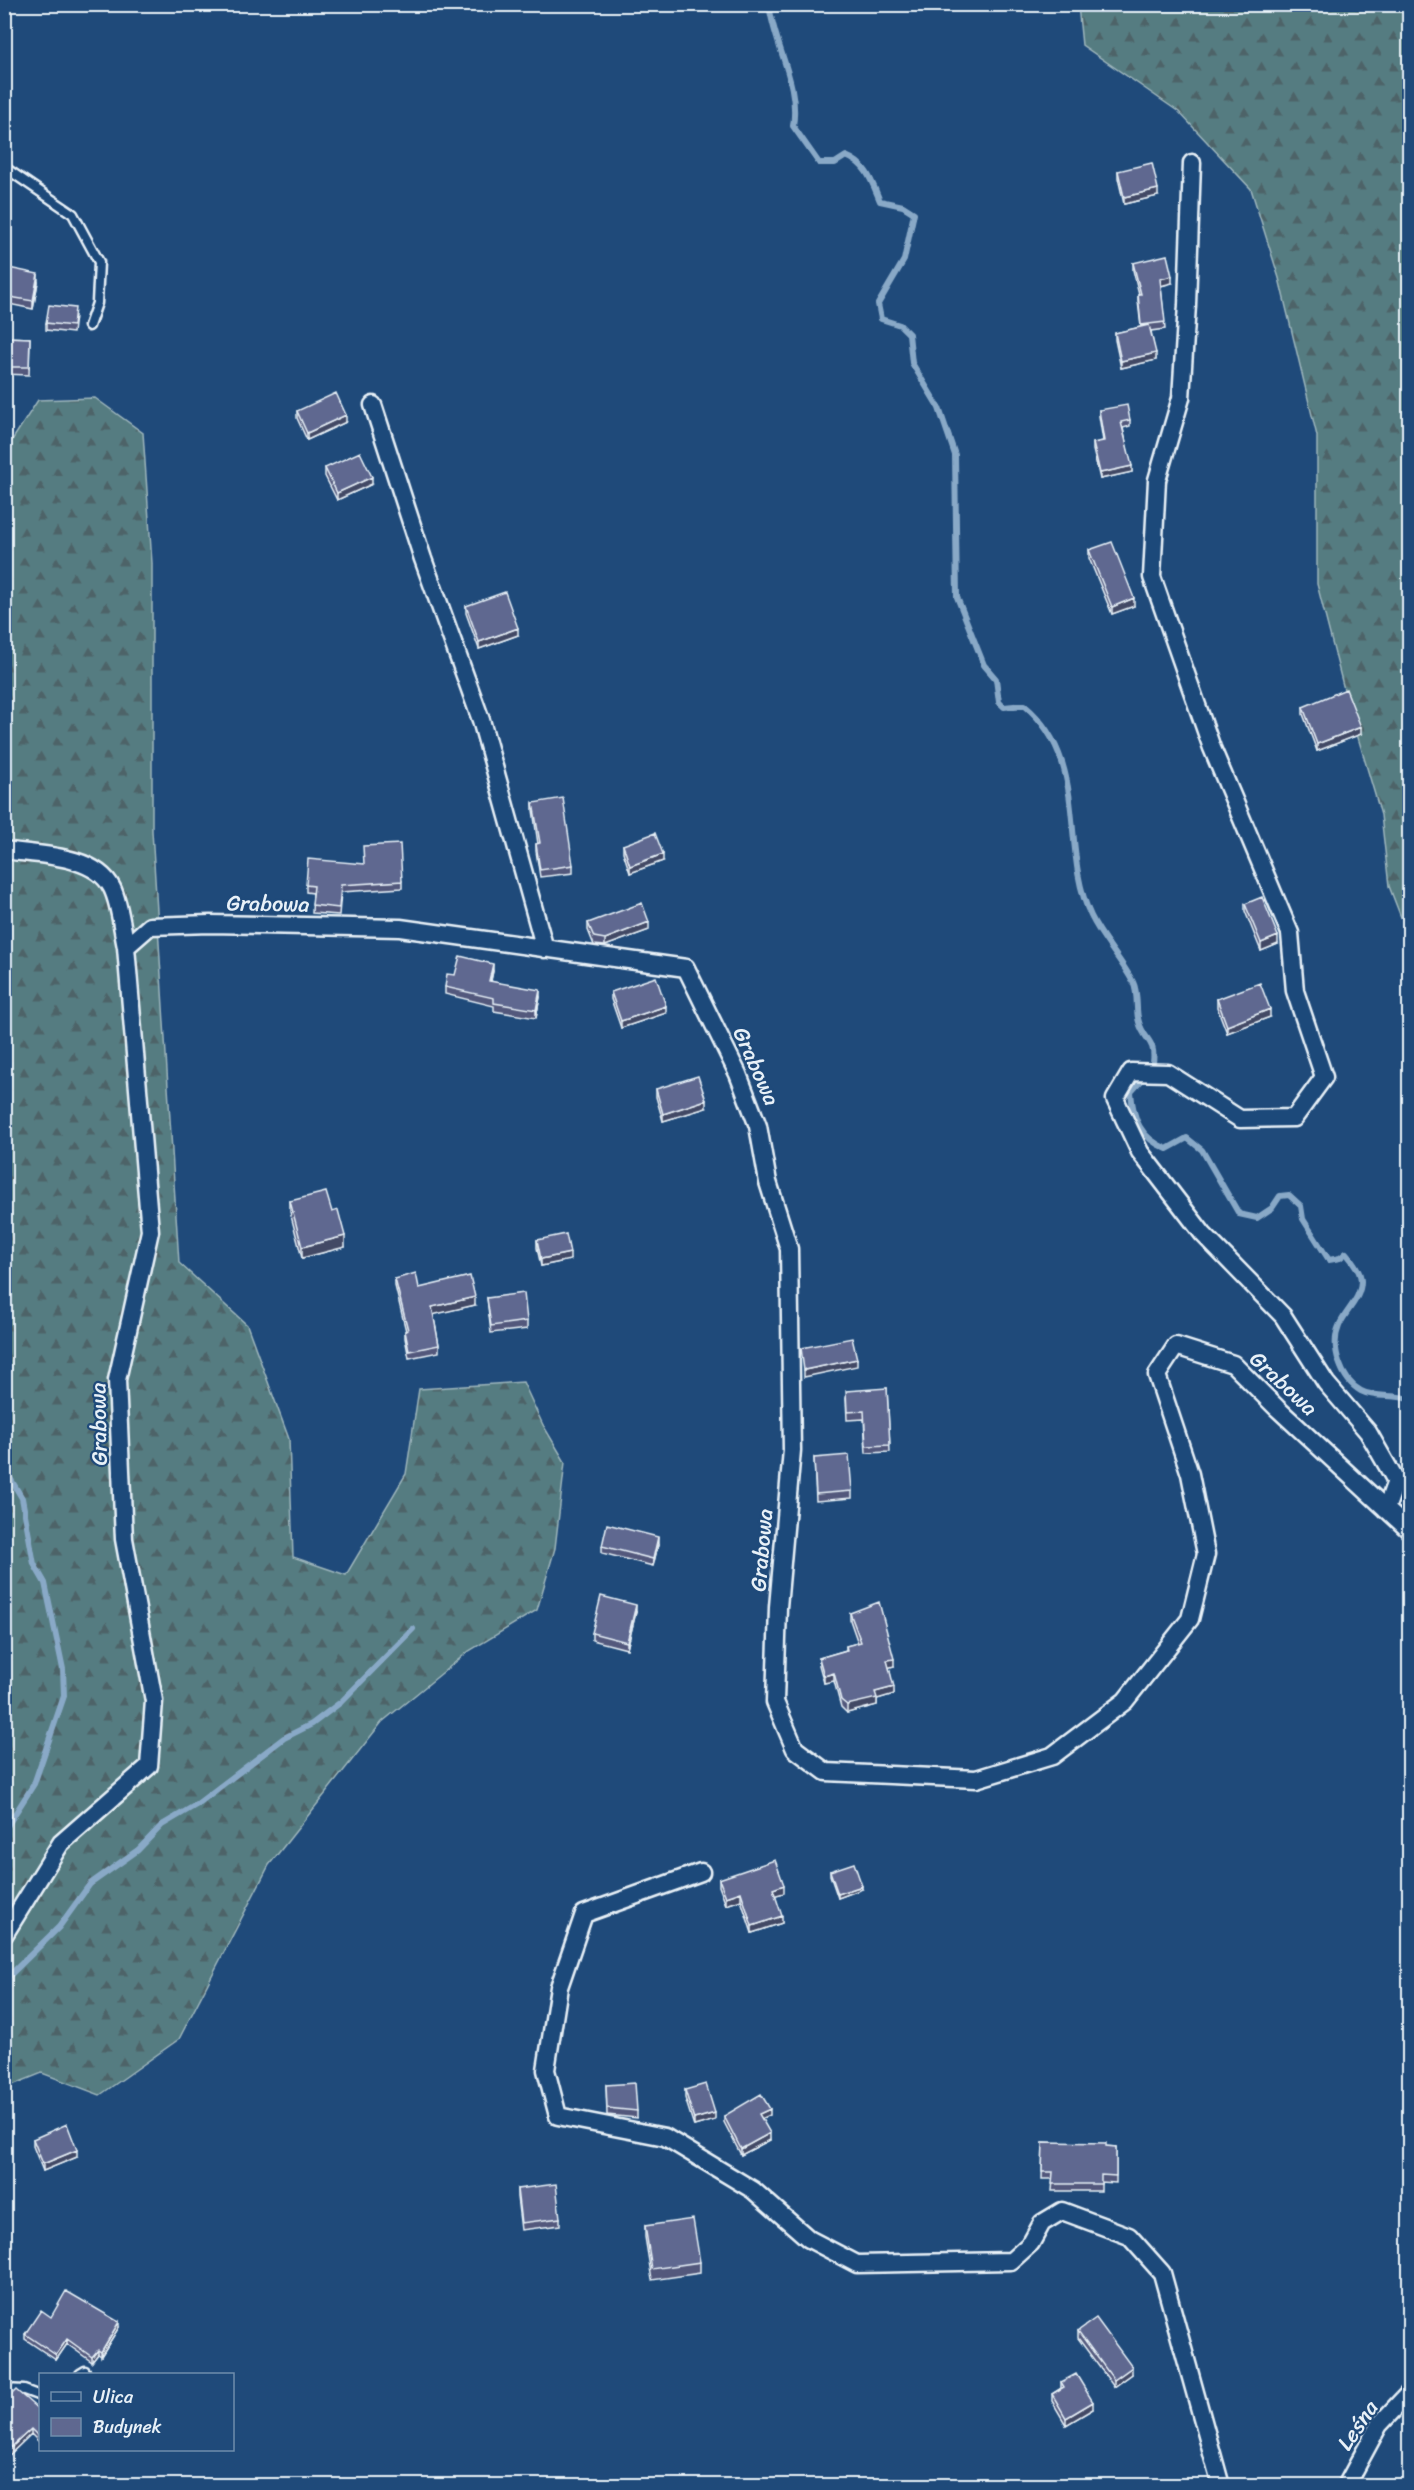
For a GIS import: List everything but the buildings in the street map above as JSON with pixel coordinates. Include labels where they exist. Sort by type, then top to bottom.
[{"type":"street","points":[[1192,163],[1181,398],[1157,480],[1152,577],[1212,748],[1290,933],[1295,991],[1324,1077],[1294,1118],[1240,1119],[1168,1073],[1131,1072],[1115,1099],[1140,1152],[1203,1234],[1283,1316],[1326,1383],[1368,1432],[1396,1481],[1386,1509]]},
{"type":"street","points":[[373,405],[423,559],[482,720],[545,949]]},
{"type":"street","points":[[4,850],[59,856],[86,866],[106,878],[113,889],[126,947]]},
{"type":"street","name":"Grabowa","points":[[4,1935],[60,1843],[149,1766],[154,1701],[124,1539],[117,1380],[150,1231],[126,947],[150,926],[210,924],[400,928],[686,968],[738,1074],[758,1126],[768,1182],[789,1249],[792,1450],[778,1607],[775,1702],[795,1749],[826,1772],[976,1779],[1052,1756],[1125,1701],[1190,1619],[1206,1554],[1190,1474],[1157,1375],[1176,1346],[1233,1364],[1410,1532]]},
{"type":"street","points":[[701,1872],[584,1914],[559,1987],[546,2070],[558,2116],[665,2137],[753,2190],[809,2239],[857,2264],[1011,2261],[1031,2243],[1042,2223],[1062,2211],[1129,2236],[1162,2273],[1221,2486]]},
{"type":"street","name":"Leśna","points":[[1346,2486],[1379,2425],[1410,2392]]},
{"type":"lane","points":[[4,167],[73,214],[99,262],[97,303],[89,326]]},
{"type":"lane","points":[[4,2389],[24,2390],[39,2396]]},
{"type":"green space","points":[[1078,5],[1409,5],[1409,938],[1389,886],[1381,815],[1346,697],[1317,584],[1317,436],[1279,278],[1251,189],[1179,112],[1082,45]]},
{"type":"green space","points":[[95,398],[143,433],[152,563],[152,831],[179,1263],[247,1325],[289,1439],[293,1557],[346,1575],[406,1474],[419,1389],[523,1382],[543,1425],[565,1462],[555,1548],[537,1610],[469,1651],[382,1722],[269,1865],[179,2039],[100,2095],[42,2073],[5,2088],[5,451],[38,400]]},
{"type":"waterway","points":[[769,4],[793,95],[793,126],[819,163],[835,163],[846,156],[853,159],[868,174],[880,201],[903,206],[914,213],[904,260],[878,304],[881,319],[900,325],[909,334],[912,363],[939,408],[955,455],[957,597],[984,665],[996,679],[999,702],[1004,707],[1024,705],[1045,727],[1058,752],[1071,806],[1076,862],[1082,890],[1095,924],[1133,982],[1138,1017],[1141,1028],[1153,1049],[1153,1063]]},
{"type":"waterway","points":[[1142,1080],[1131,1092],[1132,1102],[1136,1119],[1150,1139],[1167,1149],[1187,1138],[1202,1150],[1239,1214],[1257,1218],[1272,1208],[1280,1196],[1289,1195],[1301,1206],[1303,1219],[1329,1260],[1340,1258],[1346,1253],[1358,1270],[1361,1281],[1359,1293],[1339,1326],[1336,1343],[1339,1362],[1348,1379],[1361,1391],[1410,1400]]},
{"type":"waterway","points":[[4,1468],[22,1498],[34,1564],[45,1583],[63,1669],[64,1696],[34,1784],[4,1831]]},
{"type":"waterway","points":[[4,1981],[59,1927],[90,1884],[138,1850],[162,1825],[196,1805],[284,1738],[312,1724],[341,1702],[413,1629]]}]
